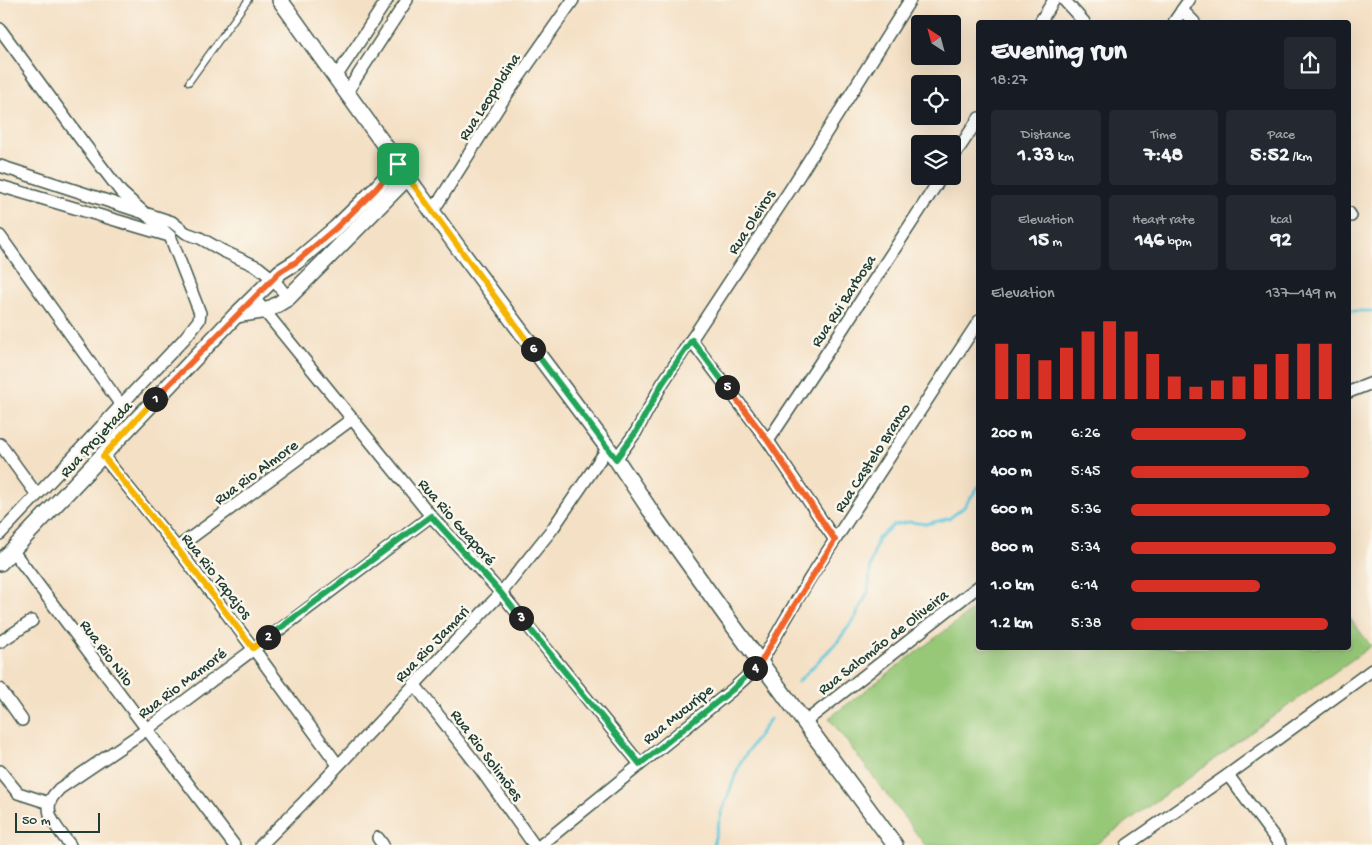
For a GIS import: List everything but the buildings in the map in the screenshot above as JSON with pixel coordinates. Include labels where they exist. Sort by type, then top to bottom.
[{"type":"street","points":[[280,0],[895,845]]},
{"type":"street","points":[[336,77],[387,0]]},
{"type":"street","points":[[348,92],[407,0]]},
{"type":"street","name":"Rua Leopoldina","points":[[432,211],[505,98],[573,0]]},
{"type":"street","name":"Rua Oleiros","points":[[612,454],[636,432],[662,384],[790,190],[910,0]]},
{"type":"street","points":[[1041,20],[1054,0]]},
{"type":"street","points":[[1064,0],[1082,20]]},
{"type":"street","points":[[1175,20],[1189,0]]},
{"type":"street","points":[[1182,10],[1192,20]]},
{"type":"street","points":[[0,29],[82,142],[121,192],[170,236],[200,313],[200,320],[184,339],[0,534]]},
{"type":"street","points":[[961,145],[976,123]]},
{"type":"street","name":"Rua Projetada","points":[[0,563],[236,315],[280,272],[303,256],[336,228],[375,190],[398,164]]},
{"type":"street","points":[[0,166],[172,222],[186,233],[258,267],[273,279],[288,298]]},
{"type":"street","points":[[236,315],[265,311],[288,298],[408,177]]},
{"type":"street","name":"Rua Rui Barbosa","points":[[768,441],[936,185]]},
{"type":"street","points":[[0,186],[170,236],[186,233]]},
{"type":"street","points":[[0,236],[121,405]]},
{"type":"street","name":"Rua Rio Guaporé","points":[[254,298],[431,516],[501,593],[640,764]]},
{"type":"street","name":"Rua Castelo Branco","points":[[761,662],[835,540],[976,327]]},
{"type":"street","points":[[692,340],[768,441],[835,540]]},
{"type":"street","points":[[1351,391],[1372,383]]},
{"type":"street","name":"Rua Rio Almore","points":[[177,548],[352,419]]},
{"type":"street","points":[[0,444],[37,495]]},
{"type":"street","name":"Rua Rio Jamari","points":[[261,845],[501,593],[612,454]]},
{"type":"street","name":"Rua Rio Tapajos","points":[[103,456],[177,548],[338,765]]},
{"type":"street","name":"Rua Rio Mamoré","points":[[49,803],[59,789],[146,730],[431,516]]},
{"type":"street","name":"Rua Rio Nilo","points":[[12,550],[234,845]]},
{"type":"street","name":"Rua Salomão de Oliveira","points":[[805,722],[976,588]]},
{"type":"street","points":[[0,642],[32,621]]},
{"type":"street","name":"Rua Mucuripe","points":[[542,845],[732,690],[761,662]]},
{"type":"street","points":[[1127,845],[1228,776],[1372,670]]},
{"type":"street","name":"Rua Rio Solimões","points":[[414,684],[481,770],[534,845]]},
{"type":"street","points":[[0,689],[22,720]]},
{"type":"street","points":[[0,771],[18,793],[49,803],[50,816],[70,845]]},
{"type":"street","points":[[1228,776],[1280,845]]},
{"type":"lane","points":[[189,82],[248,0]]},
{"type":"green space","points":[[976,607],[976,650],[1351,650],[1351,620],[1371,646],[1095,845],[925,845],[829,718]]},
{"type":"waterway","points":[[1351,311],[1372,311]]},
{"type":"waterway","points":[[798,682],[838,641],[855,618],[868,592],[871,563],[878,538],[894,525],[909,522],[926,524],[950,518],[964,507],[976,490]]},
{"type":"waterway","points":[[713,845],[722,811],[740,763],[770,719]]},
{"type":"route","points":[[398,164],[616,459],[636,432],[662,384],[692,340],[768,441],[835,540],[810,578],[761,662],[732,690],[640,764],[501,593],[431,516],[377,558],[253,648],[177,548],[103,456],[236,315],[280,272],[310,251],[336,228],[375,190],[398,164]]}]
